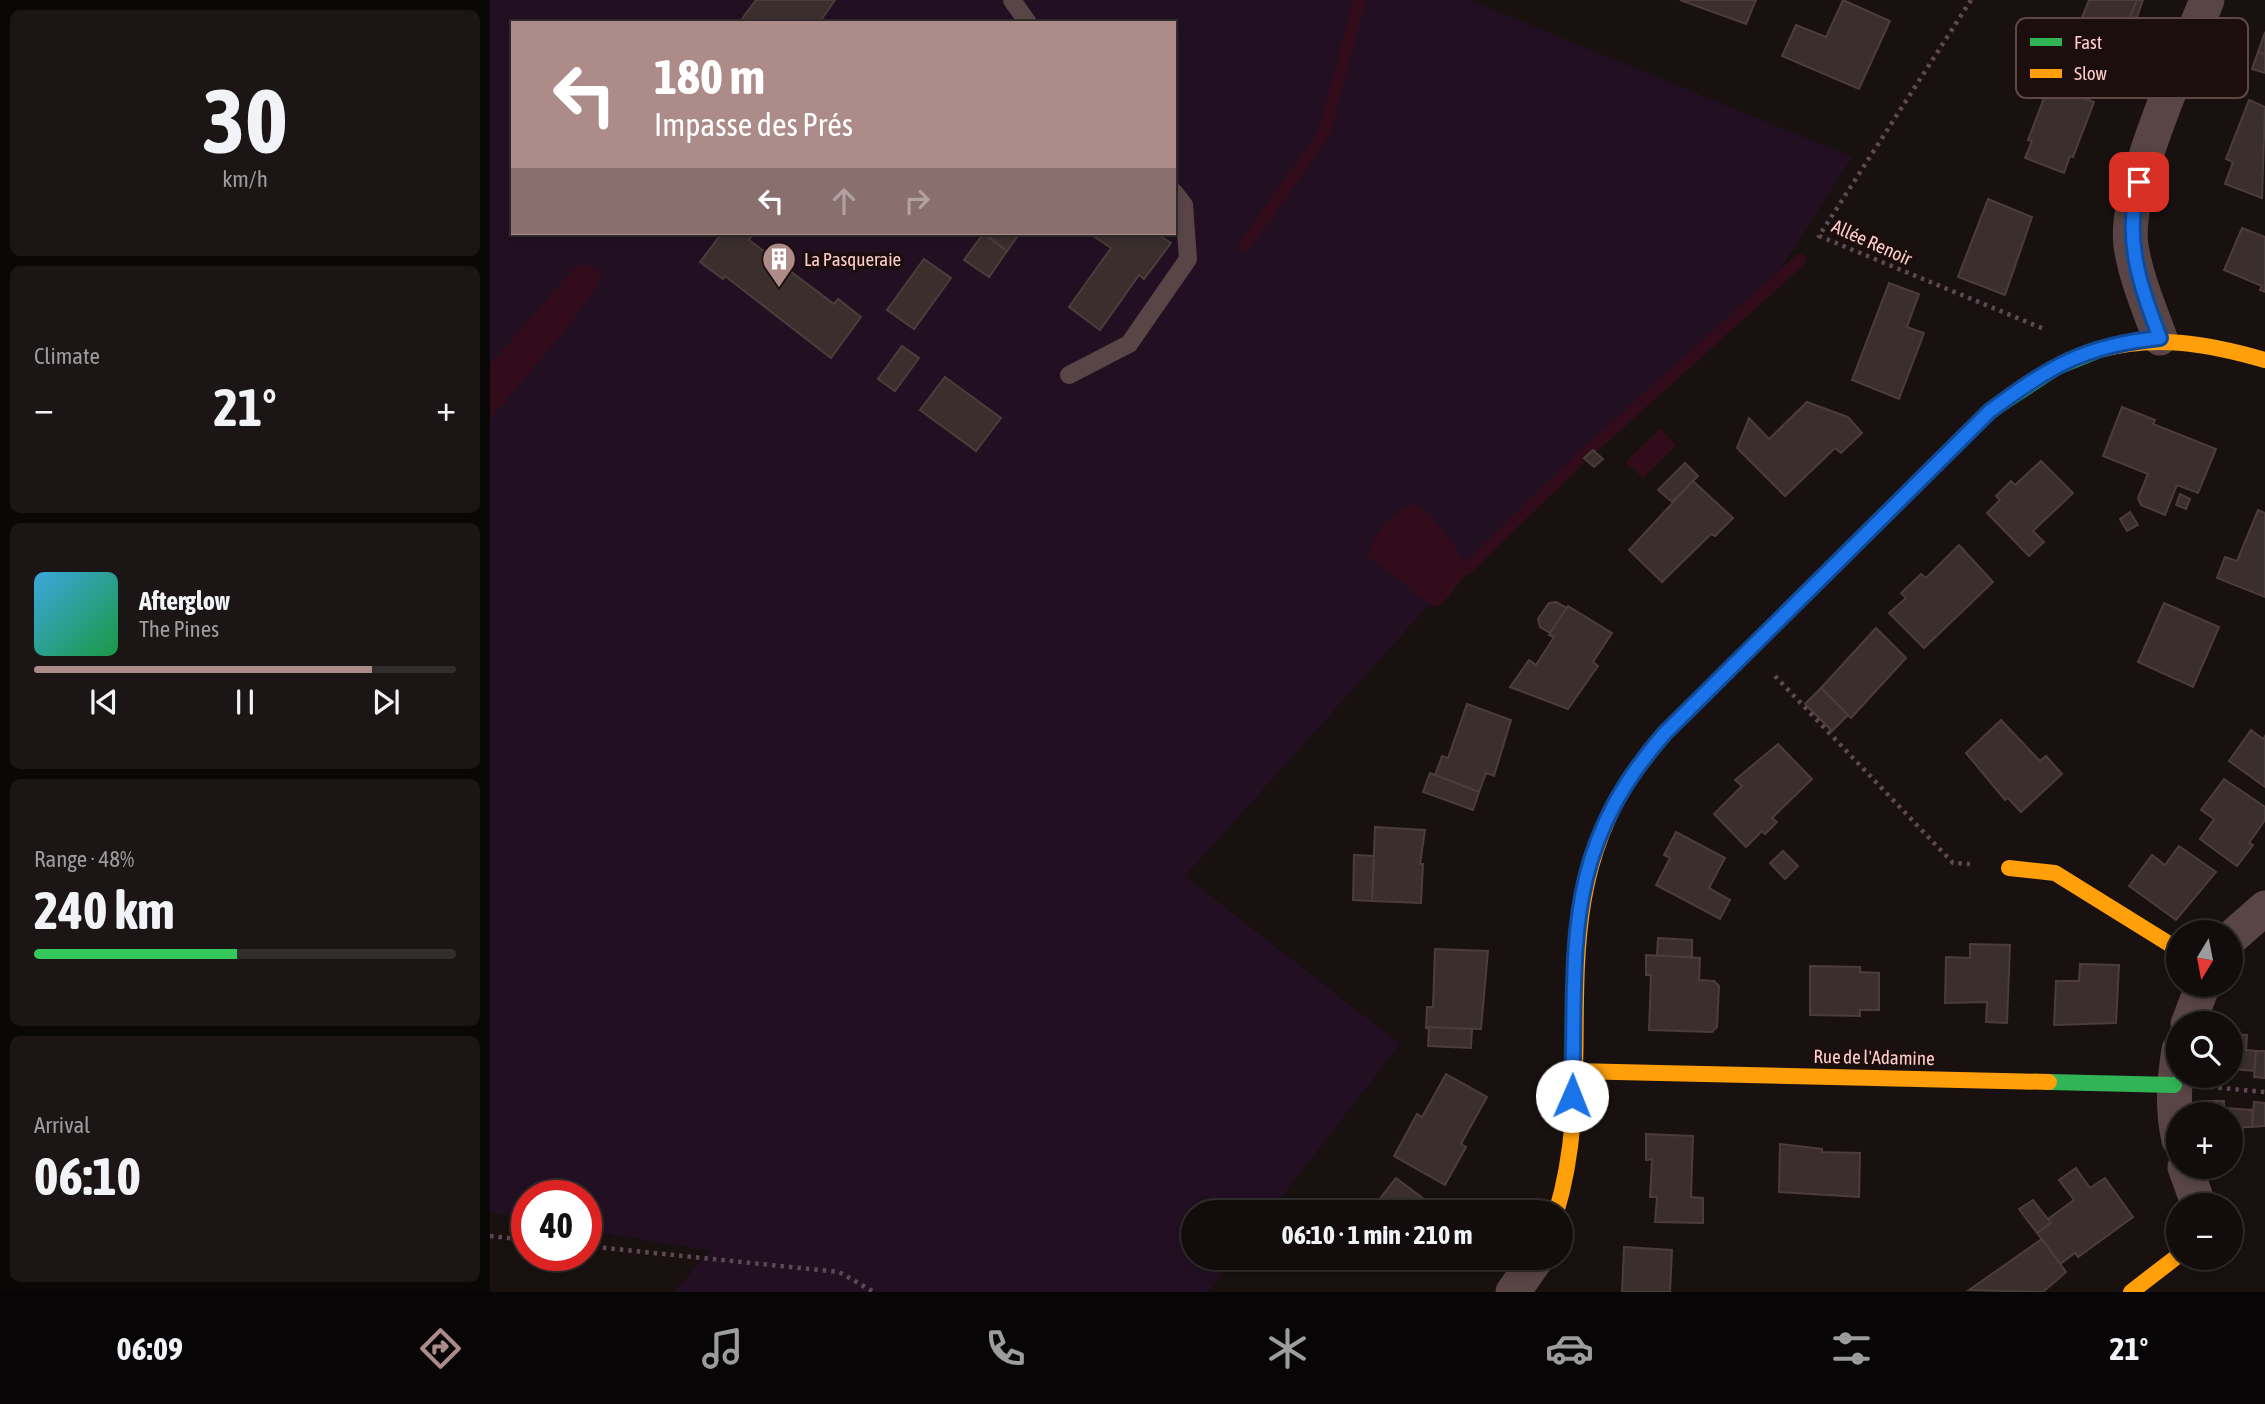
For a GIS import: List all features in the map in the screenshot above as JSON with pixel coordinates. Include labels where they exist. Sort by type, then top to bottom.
[{"type":"street","points":[[2200,18],[2207,0]]},
{"type":"street","points":[[2160,338],[2136,271],[2131,244],[2132,208],[2146,157],[2169,98]]},
{"type":"street","points":[[1559,1200],[1567,1171],[1577,915],[1588,864],[1601,826],[1636,766],[1990,411],[2033,379],[2093,349],[2160,338],[2219,347],[2265,360]]},
{"type":"street","points":[[2009,868],[2055,873],[2166,942]]},
{"type":"street","points":[[2244,926],[2265,908]]},
{"type":"street","name":"Rue de l'Adamine","points":[[1573,1071],[2166,1085]]},
{"type":"street","points":[[2131,1292],[2166,1265]]},
{"type":"street","points":[[1513,1292],[1529,1270]]},
{"type":"lane","points":[[1012,0],[1027,21]]},
{"type":"lane","points":[[1069,375],[1129,344],[1188,259],[1184,205],[1176,195]]},
{"type":"path","name":"Allée Renoir","points":[[1971,0],[1819,236],[2093,349]]},
{"type":"path","points":[[1749,651],[1953,863],[2009,868]]},
{"type":"path","points":[[2213,1088],[2265,1092]]},
{"type":"path","points":[[490,1236],[511,1238]]},
{"type":"path","points":[[602,1248],[839,1272],[874,1292]]},
{"type":"shaded area","points":[[490,0],[1469,0],[1852,157],[1766,292],[1451,580],[1185,876],[1400,1044],[1279,1200],[1181,1200],[1181,1270],[1225,1270],[1208,1292],[674,1292],[710,1251],[602,1233],[602,1180],[511,1180],[511,1216],[490,1213]]},
{"type":"shaded area","points":[[577,265],[590,265],[599,273],[599,284],[562,334],[490,419],[490,365]]},
{"type":"shaded area","points":[[1660,429],[1676,445],[1643,478],[1626,462]]},
{"type":"shaded area","points":[[1416,504],[1446,535],[1468,572],[1443,603],[1434,607],[1368,556],[1375,539],[1392,517]]},
{"type":"building","points":[[756,0],[835,0],[820,21],[740,21]]},
{"type":"building","points":[[1680,0],[1756,0],[1746,24]]},
{"type":"building","points":[[1843,0],[1890,21],[1859,89],[1782,56],[1796,25],[1826,37]]},
{"type":"building","points":[[2089,0],[2137,0],[2130,18],[2082,18]]},
{"type":"building","points":[[2137,0],[2143,0],[2137,18],[2130,18]]},
{"type":"building","points":[[2265,32],[2265,55],[2258,52]]},
{"type":"building","points":[[2258,52],[2265,55],[2265,73],[2252,69]]},
{"type":"building","points":[[2044,98],[2083,98],[2094,102],[2064,173],[2025,158],[2032,141],[2028,140]]},
{"type":"building","points":[[2249,100],[2265,107],[2262,198],[2225,184],[2233,162],[2226,159]]},
{"type":"building","points":[[1988,199],[2032,217],[2005,295],[1958,277]]},
{"type":"building","points":[[2242,228],[2265,237],[2265,292],[2260,290],[2262,286],[2224,270]]},
{"type":"building","name":"La Pasqueraie","points":[[720,235],[748,235],[751,237],[749,240],[834,304],[838,299],[861,317],[831,358],[725,276],[723,279],[700,262]]},
{"type":"building","points":[[982,235],[1007,251],[989,277],[964,260]]},
{"type":"building","points":[[987,235],[1019,235],[1007,251]]},
{"type":"building","points":[[1092,235],[1159,235],[1171,243],[1144,279],[1139,275],[1100,330],[1069,307],[1111,248]]},
{"type":"building","points":[[924,259],[951,278],[914,329],[887,310]]},
{"type":"building","points":[[1889,283],[1919,294],[1907,327],[1924,333],[1899,399],[1852,380]]},
{"type":"building","points":[[902,346],[919,358],[895,391],[878,379]]},
{"type":"building","points":[[945,377],[1001,418],[976,451],[920,410]]},
{"type":"building","points":[[1807,402],[1848,417],[1862,433],[1841,453],[1835,448],[1785,496],[1737,448],[1749,418],[1769,439]]},
{"type":"building","points":[[2122,407],[2155,420],[2153,424],[2216,449],[2198,493],[2177,485],[2165,515],[2141,505],[2138,498],[2148,474],[2103,456]]},
{"type":"building","points":[[1593,450],[1603,459],[1594,467],[1584,458]]},
{"type":"building","points":[[2041,461],[2073,493],[2033,531],[2044,542],[2029,556],[1987,513],[2000,500],[1996,496],[2011,481],[2015,485]]},
{"type":"building","points":[[1685,463],[1698,476],[1672,502],[1658,490]]},
{"type":"building","points":[[1693,481],[1733,518],[1715,536],[1711,534],[1662,582],[1629,550]]},
{"type":"building","points":[[2180,494],[2190,499],[2186,509],[2176,505]]},
{"type":"building","points":[[2258,510],[2265,513],[2265,597],[2217,578],[2225,557],[2237,561]]},
{"type":"building","points":[[2130,512],[2138,525],[2127,531],[2120,519]]},
{"type":"building","points":[[1959,545],[1993,582],[1924,648],[1889,613],[1906,598],[1901,593],[1921,574],[1926,578]]},
{"type":"building","points":[[1556,602],[1567,608],[1550,633],[1540,627],[1538,619],[1549,603]]},
{"type":"building","points":[[2164,603],[2219,627],[2193,687],[2138,662]]},
{"type":"building","points":[[1568,606],[1612,633],[1593,662],[1598,666],[1568,709],[1510,687],[1529,660],[1536,665],[1554,637],[1549,635]]},
{"type":"building","points":[[1876,628],[1906,658],[1851,718],[1821,688]]},
{"type":"building","points":[[1821,688],[1848,715],[1832,731],[1805,704]]},
{"type":"building","points":[[1467,704],[1511,720],[1494,776],[1486,773],[1479,792],[1435,775],[1442,756],[1448,758]]},
{"type":"building","points":[[2001,720],[2040,761],[2046,756],[2062,774],[2021,812],[2008,798],[2005,800],[1966,753]]},
{"type":"building","points":[[2251,730],[2263,739],[2265,736],[2265,787],[2229,761]]},
{"type":"building","points":[[1778,744],[1812,779],[1772,818],[1777,822],[1765,834],[1762,831],[1746,847],[1714,814],[1742,786],[1735,780]]},
{"type":"building","points":[[1430,773],[1479,792],[1473,810],[1423,792]]},
{"type":"building","points":[[2224,779],[2265,807],[2265,820],[2249,843],[2253,845],[2237,866],[2200,839],[2214,819],[2201,810]]},
{"type":"building","points":[[1375,827],[1425,830],[1420,864],[1423,864],[1421,903],[1372,901]]},
{"type":"building","points":[[1676,832],[1725,858],[1709,888],[1730,900],[1720,919],[1656,885],[1670,858],[1664,855]]},
{"type":"building","points":[[2179,846],[2216,872],[2176,920],[2129,886],[2152,855],[2165,865]]},
{"type":"building","points":[[1783,851],[1798,866],[1785,879],[1770,863]]},
{"type":"building","points":[[1354,855],[1374,856],[1372,901],[1353,900]]},
{"type":"building","points":[[1658,938],[1692,940],[1692,957],[1657,956]]},
{"type":"building","points":[[1970,944],[2010,945],[2007,1023],[1986,1022],[1987,1002],[1945,1003],[1946,957],[1970,958]]},
{"type":"building","points":[[1435,949],[1488,951],[1481,1029],[1426,1028],[1427,1007],[1433,1007]]},
{"type":"building","points":[[1646,955],[1700,958],[1699,980],[1714,981],[1719,986],[1717,1027],[1712,1032],[1649,1030],[1651,975],[1646,975]]},
{"type":"building","points":[[2080,964],[2119,965],[2116,1023],[2054,1025],[2056,981],[2079,981]]},
{"type":"building","points":[[1810,966],[1860,967],[1860,972],[1879,973],[1879,1010],[1860,1010],[1860,1016],[1810,1015]]},
{"type":"building","points":[[1429,1027],[1472,1029],[1471,1048],[1428,1046]]},
{"type":"building","points":[[2243,1035],[2247,1035],[2246,1050],[2256,1051],[2255,1071],[2243,1070]]},
{"type":"building","points":[[2256,1051],[2265,1051],[2265,1078],[2254,1077]]},
{"type":"building","points":[[1446,1074],[1487,1097],[1461,1144],[1466,1147],[1445,1185],[1394,1156],[1417,1114],[1422,1117]]},
{"type":"building","points":[[2254,1102],[2265,1103],[2265,1126],[2252,1127]]},
{"type":"building","points":[[2243,1109],[2253,1110],[2252,1127],[2243,1127]]},
{"type":"building","points":[[1646,1134],[1693,1136],[1691,1197],[1703,1198],[1703,1223],[1655,1222],[1657,1197],[1650,1197],[1652,1159],[1646,1160]]},
{"type":"building","points":[[1780,1144],[1822,1149],[1822,1152],[1860,1153],[1859,1197],[1779,1192]]},
{"type":"building","points":[[2076,1168],[2090,1188],[2105,1178],[2133,1217],[2078,1257],[2075,1253],[2060,1264],[2037,1233],[2051,1223],[2048,1219],[2074,1200],[2059,1180]]},
{"type":"building","points":[[1396,1178],[1425,1200],[1379,1200]]},
{"type":"building","points":[[2033,1200],[2051,1223],[2037,1233],[2019,1209]]},
{"type":"building","points":[[2042,1239],[2066,1272],[2043,1292],[1969,1290]]},
{"type":"building","points":[[1624,1247],[1672,1250],[1670,1292],[1622,1292]]},
{"type":"waterway","points":[[1245,246],[1324,133],[1360,0]]},
{"type":"waterway","points":[[1466,569],[1582,457],[1800,260]]},
{"type":"traffic: fast","points":[[1633,774],[1665,733],[1990,411],[2057,367],[2099,350]]},
{"type":"traffic: fast","points":[[2049,1082],[2166,1085]]},
{"type":"traffic: slow","points":[[2099,350],[2141,343],[2182,343],[2223,349],[2265,360]]},
{"type":"traffic: slow","points":[[1559,1200],[1569,1157],[1574,1101],[1579,936],[1587,881],[1604,827],[1633,774]]},
{"type":"traffic: slow","points":[[2009,868],[2055,873],[2166,942]]},
{"type":"traffic: slow","points":[[1573,1071],[2049,1082]]},
{"type":"traffic: slow","points":[[2131,1292],[2166,1265]]},
{"type":"place","name":"La Pasqueraie","points":[[779,289]]},
{"type":"route","points":[[1572,1096],[1573,980],[1577,915],[1588,864],[1601,826],[1636,766],[1665,733],[1990,411],[2033,379],[2072,358],[2093,349],[2160,338],[2139,284],[2131,244],[2132,208],[2139,182]]}]
